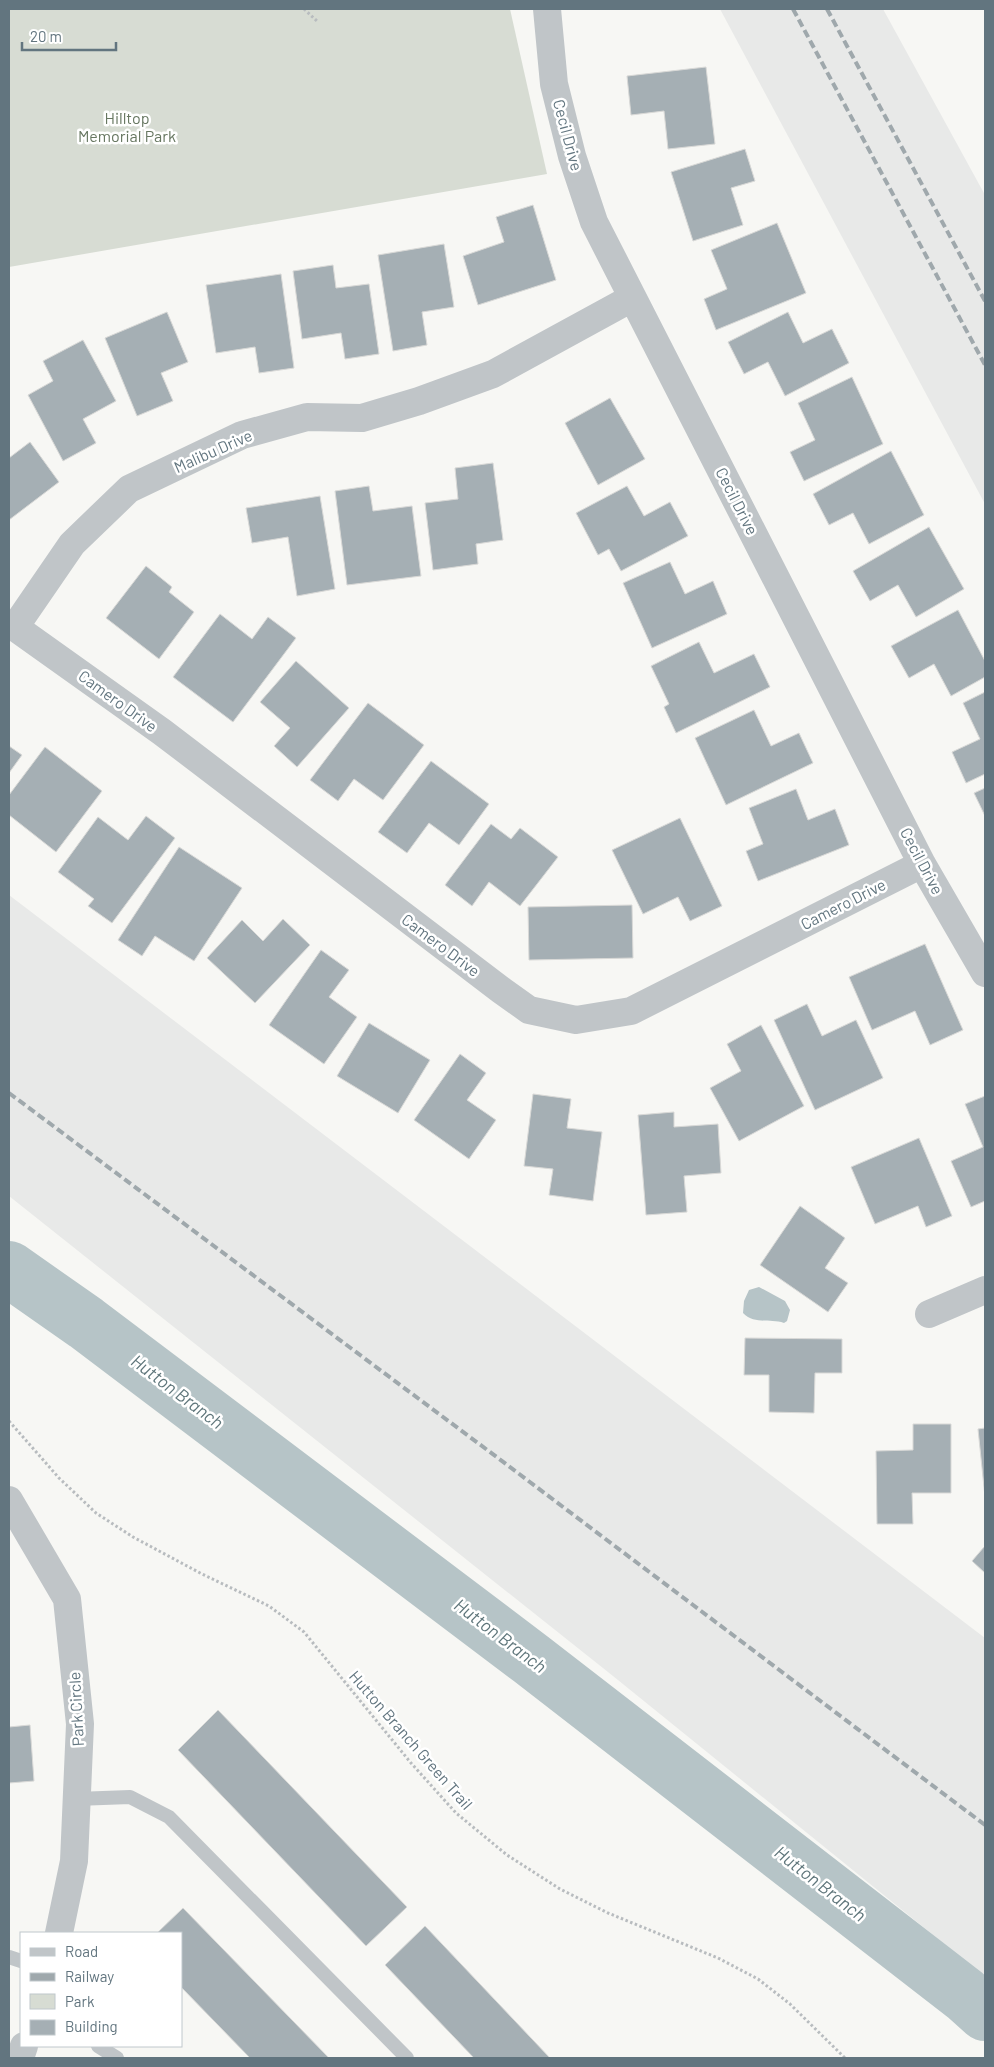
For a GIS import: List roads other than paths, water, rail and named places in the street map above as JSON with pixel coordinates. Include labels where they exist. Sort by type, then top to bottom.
[{"type":"street","name":"Cecil Drive","points":[[547,9],[554,84],[572,156],[594,222],[922,864],[985,973]]},
{"type":"street","name":"Malibu Drive","points":[[12,625],[72,544],[129,489],[242,435],[307,417],[362,418],[419,401],[493,374],[632,298]]},
{"type":"street","name":"Camero Drive","points":[[12,625],[162,732],[529,1010],[576,1020],[631,1011],[922,864]]},
{"type":"street","points":[[929,1314],[985,1290]]},
{"type":"street","name":"Park Circle","points":[[9,1500],[12,1502],[67,1598],[80,1724],[74,1861],[59,1932]]},
{"type":"lane","points":[[76,1799],[130,1797],[169,1816],[408,2058]]},
{"type":"lane","points":[[100,2047],[117,2058]]},
{"type":"waterway","name":"Hutton Branch","points":[[9,1269],[86,1323],[531,1659],[965,1995],[985,2013]]},
{"type":"railway","points":[[793,9],[985,365]]},
{"type":"railway","points":[[827,9],[985,301]]},
{"type":"railway","points":[[9,1093],[985,1825]]},
{"type":"park label","name":"Hilltop Memorial Park","points":[[127,127]]}]
